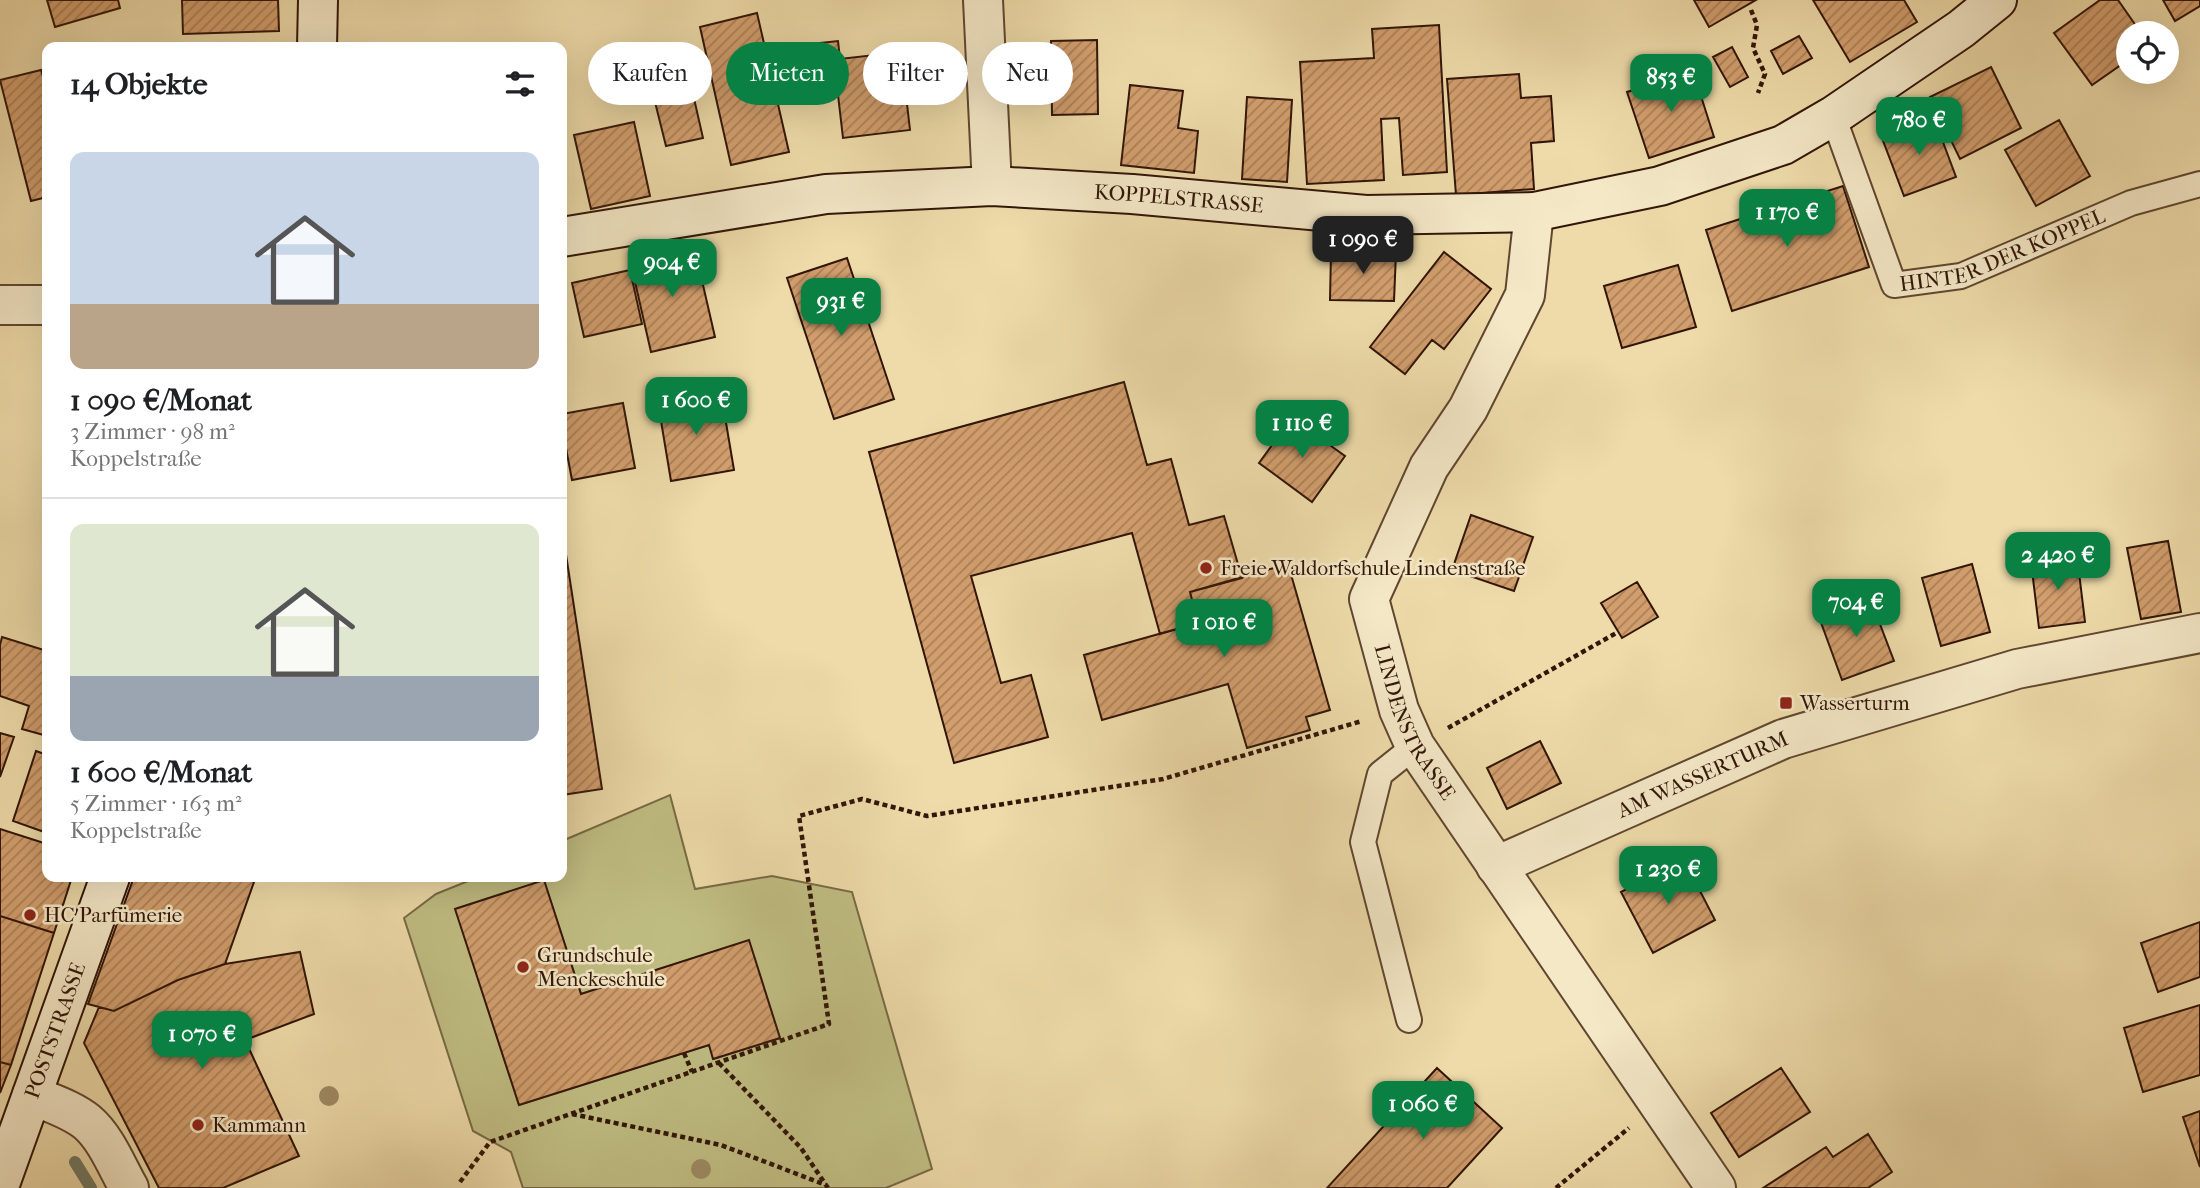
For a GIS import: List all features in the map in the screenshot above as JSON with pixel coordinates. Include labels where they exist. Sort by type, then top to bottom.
[{"type":"street","points":[[317,42],[318,0]]},
{"type":"street","points":[[983,0],[992,186]]},
{"type":"street","name":"KOPPELSTRASSE","points":[[567,236],[826,194],[992,186],[1132,194],[1366,215],[1534,212],[1660,186],[1783,145],[1833,116],[1961,29],[1997,0]]},
{"type":"street","name":"LINDENSTRASSE","points":[[1534,212],[1525,295],[1468,409],[1429,467],[1369,599],[1399,710],[1415,747],[1716,1188]]},
{"type":"street","points":[[0,305],[42,305]]},
{"type":"street","name":"AM WASSERTURM","points":[[1496,866],[1783,738],[2017,669],[2200,633]]},
{"type":"street","name":"POSTSTRASSE","points":[[0,1184],[108,882]]},
{"type":"street","points":[[32,1096],[68,1110],[88,1122],[98,1134],[129,1188]]},
{"type":"lane","name":"HINTER DER KOPPEL","points":[[1833,116],[1894,285],[1961,276],[2131,204],[2200,184]]},
{"type":"lane","points":[[1409,1020],[1363,842],[1380,774],[1415,747]]},
{"type":"path","points":[[1751,10],[1757,25],[1753,48],[1765,74],[1758,93]]},
{"type":"path","points":[[1415,747],[1618,632]]},
{"type":"path","points":[[460,1182],[490,1142],[829,1024],[799,816],[862,799],[927,816],[1163,779],[1399,710]]},
{"type":"path","points":[[684,1053],[692,1072]]},
{"type":"path","points":[[719,1063],[800,1148],[827,1187]]},
{"type":"path","points":[[1556,1188],[1660,1103]]},
{"type":"path","points":[[571,1114],[721,1145],[827,1187]]},
{"type":"shaded area","points":[[670,795],[695,889],[772,876],[852,892],[932,1169],[886,1188],[523,1188],[511,1152],[473,1131],[404,918],[436,894],[466,882],[541,882],[456,909],[519,1105],[709,1045],[714,1059],[780,1038],[748,941],[581,994],[544,882],[567,882],[567,839]]},
{"type":"building","points":[[47,0],[118,0],[120,8],[55,27]]},
{"type":"building","points":[[182,0],[278,0],[279,31],[183,34]]},
{"type":"building","points":[[1694,0],[1756,0],[1709,27]]},
{"type":"building","points":[[1813,0],[1904,0],[1917,22],[1850,62]]},
{"type":"building","points":[[2100,0],[2118,0],[2133,21],[2116,21],[2116,68],[2092,85],[2054,33]]},
{"type":"building","points":[[2163,0],[2200,0],[2200,6],[2175,21]]},
{"type":"building","points":[[757,13],[764,42],[726,42],[726,105],[778,105],[789,152],[731,165],[712,80],[712,42],[703,42],[700,27]]},
{"type":"building","points":[[1439,25],[1447,172],[1403,175],[1399,118],[1381,119],[1384,180],[1307,184],[1300,62],[1374,58],[1372,29]]},
{"type":"building","points":[[1799,36],[1812,58],[1783,74],[1771,51]]},
{"type":"building","points":[[1097,40],[1098,114],[1052,115],[1052,105],[1073,105],[1073,42],[1051,41]]},
{"type":"building","points":[[1732,47],[1748,77],[1730,87],[1713,57]]},
{"type":"building","points":[[863,56],[863,105],[907,105],[910,130],[843,138],[839,105],[849,105],[849,58]]},
{"type":"building","points":[[1991,67],[2021,128],[1960,159],[1930,97]]},
{"type":"building","points":[[41,70],[42,198],[31,201],[0,80]]},
{"type":"building","points":[[1693,71],[1714,137],[1649,158],[1627,92]]},
{"type":"building","points":[[1519,74],[1521,98],[1551,96],[1554,141],[1531,143],[1534,189],[1456,195],[1447,79]]},
{"type":"building","points":[[1130,85],[1183,91],[1178,128],[1198,131],[1194,173],[1121,165]]},
{"type":"building","points":[[1247,97],[1292,100],[1287,182],[1242,179]]},
{"type":"building","points":[[656,105],[695,105],[703,138],[666,146]]},
{"type":"building","points":[[1934,118],[1956,177],[1904,196],[1882,138]]},
{"type":"building","points":[[2059,120],[2090,176],[2036,206],[2005,150]]},
{"type":"building","points":[[634,122],[650,196],[591,209],[574,135]]},
{"type":"building","points":[[1843,186],[1869,267],[1732,311],[1706,230]]},
{"type":"building","points":[[694,246],[715,337],[651,352],[630,260]]},
{"type":"building","points":[[1331,252],[1396,253],[1394,301],[1330,300]]},
{"type":"building","points":[[1444,252],[1491,289],[1444,349],[1432,340],[1405,374],[1370,347]]},
{"type":"building","points":[[847,258],[894,399],[834,419],[787,278]]},
{"type":"building","points":[[1678,265],[1696,327],[1622,348],[1604,286]]},
{"type":"building","points":[[630,270],[642,324],[584,337],[572,283]]},
{"type":"building","points":[[1124,382],[1147,465],[1171,459],[1189,525],[1224,516],[1242,578],[1190,592],[1198,623],[1160,634],[1132,533],[971,576],[1001,683],[1031,675],[1048,737],[954,763],[869,452]]},
{"type":"building","points":[[721,393],[734,470],[671,481],[658,403]]},
{"type":"building","points":[[623,403],[635,468],[572,480],[567,454],[567,413]]},
{"type":"building","points":[[1292,418],[1345,456],[1312,502],[1259,463]]},
{"type":"building","points":[[1471,515],[1533,537],[1514,591],[1452,570]]},
{"type":"building","points":[[2168,541],[2181,612],[2141,619],[2127,548]]},
{"type":"building","points":[[2077,556],[2085,622],[2039,628],[2031,562]]},
{"type":"building","points":[[567,561],[602,789],[567,794]]},
{"type":"building","points":[[1288,564],[1330,710],[1306,717],[1310,730],[1247,748],[1228,684],[1102,720],[1084,655],[1198,623],[1190,592]]},
{"type":"building","points":[[1972,564],[1990,632],[1941,646],[1922,578]]},
{"type":"building","points":[[1637,582],[1658,617],[1622,638],[1601,603]]},
{"type":"building","points":[[1870,598],[1894,661],[1842,680],[1819,617]]},
{"type":"building","points":[[2,637],[42,649],[42,735],[22,729],[29,706],[0,696]]},
{"type":"building","points":[[0,733],[14,737],[0,777]]},
{"type":"building","points":[[1540,741],[1561,783],[1507,809],[1487,768]]},
{"type":"building","points":[[36,751],[42,753],[42,831],[13,821]]},
{"type":"building","points":[[0,829],[42,842],[42,882],[70,882],[54,933],[0,916]]},
{"type":"building","points":[[1684,860],[1715,920],[1653,953],[1621,892]]},
{"type":"building","points":[[132,882],[254,882],[225,964],[178,980],[114,1011],[88,1004]]},
{"type":"building","name":"Grundschule Menckeschule","points":[[545,882],[581,994],[749,940],[780,1038],[713,1059],[709,1045],[519,1105],[455,909]]},
{"type":"building","points":[[0,916],[54,933],[11,1065],[0,1062]]},
{"type":"building","points":[[2200,922],[2200,977],[2158,992],[2141,943]]},
{"type":"building","points":[[300,952],[314,1014],[245,1040],[299,1156],[223,1188],[159,1188],[84,1043],[99,1007],[114,1011],[178,980],[225,964]]},
{"type":"building","points":[[2200,1005],[2200,1075],[2143,1092],[2124,1028]]},
{"type":"building","points":[[0,1062],[11,1065],[0,1093]]},
{"type":"building","points":[[1437,1068],[1502,1128],[1447,1188],[1327,1188]]},
{"type":"building","points":[[1781,1068],[1810,1112],[1739,1157],[1711,1113]]},
{"type":"building","points":[[2200,1111],[2200,1167],[2183,1117]]},
{"type":"building","points":[[1868,1134],[1892,1172],[1868,1188],[1763,1188],[1826,1147],[1833,1157]]},
{"type":"waterway","points":[[75,1162],[91,1188]]},
{"type":"place","name":"Freie Waldorfschule Lindenstraße","points":[[1206,568]]},
{"type":"place","name":"Wasserturm","points":[[1786,703]]},
{"type":"place","name":"HC Parfümerie","points":[[30,915]]},
{"type":"place","name":"Grundschule Menckeschule","points":[[523,967]]},
{"type":"place","name":"Kammann","points":[[198,1125]]}]
